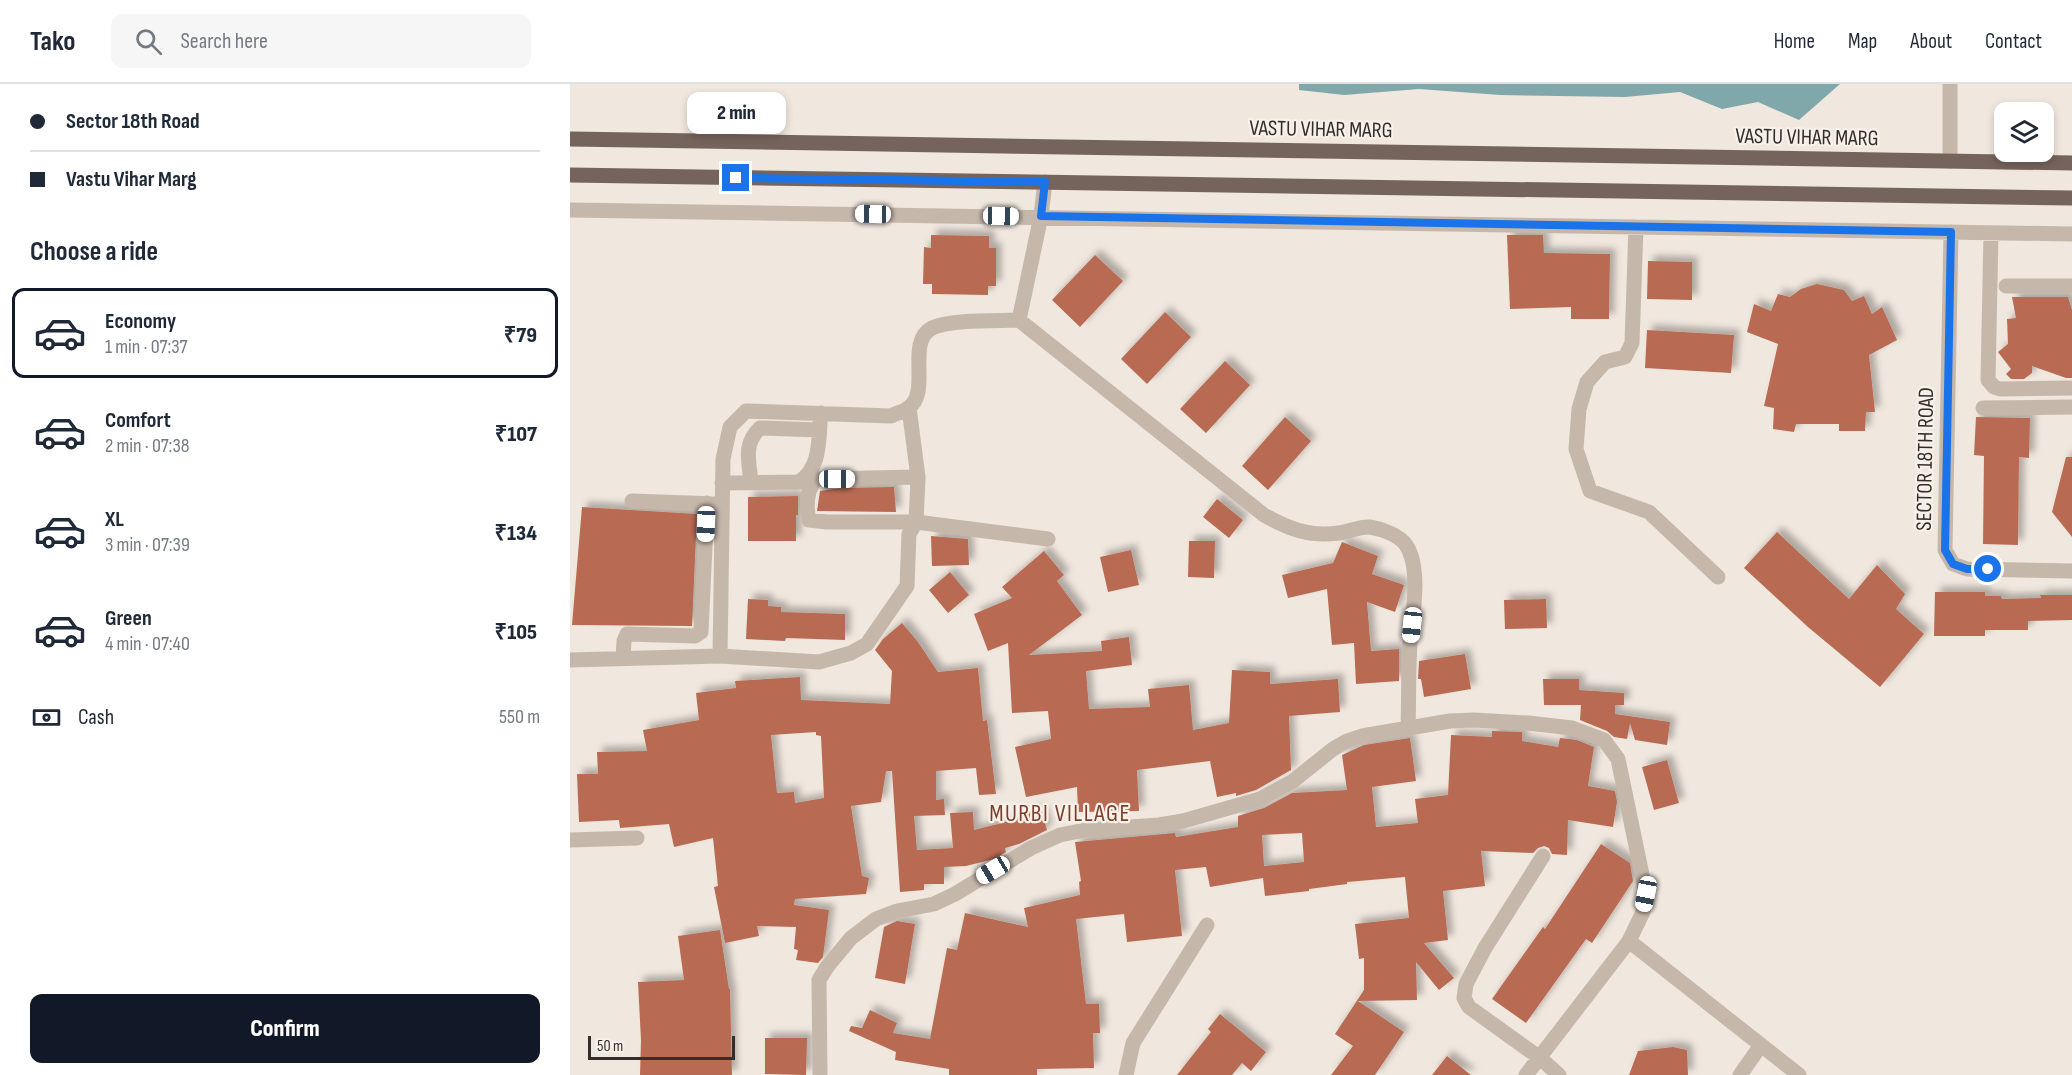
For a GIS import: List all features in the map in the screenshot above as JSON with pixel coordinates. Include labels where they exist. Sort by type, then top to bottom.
[{"type":"main road","name":"VASTU VIHAR MARG","points":[[570,139],[2072,163]]},
{"type":"main road","points":[[570,175],[2072,198]]},
{"type":"street","points":[[1950,84],[1950,161]]},
{"type":"street","points":[[1019,320],[1041,216],[1045,182]]},
{"type":"street","points":[[570,210],[2072,234]]},
{"type":"street","points":[[1636,227],[1632,343],[1625,357],[1605,362],[1587,382],[1579,409],[1576,449],[1590,491],[1649,512],[1718,577]]},
{"type":"street","name":"SECTOR 18TH ROAD","points":[[1951,232],[1945,550],[1953,564],[1967,569],[2072,571]]},
{"type":"street","points":[[1991,233],[1988,380],[1991,385],[2000,389],[2072,388]]},
{"type":"street","points":[[2006,286],[2072,286]]},
{"type":"street","points":[[623,658],[624,641],[627,634],[695,636],[701,632],[714,504],[722,483],[723,459],[730,427],[747,411],[891,416],[909,408],[917,397],[920,341],[929,329],[943,324],[1019,320],[1264,515],[1289,529],[1311,533],[1338,533],[1368,526],[1388,531],[1406,545],[1412,561],[1416,585],[1410,645],[1408,728]]},
{"type":"street","points":[[1983,408],[2072,407]]},
{"type":"street","points":[[570,660],[720,656],[819,662],[851,652],[867,644],[907,586],[909,534],[916,522],[918,477],[909,408]]},
{"type":"street","points":[[722,483],[800,482],[809,475],[817,458],[821,413]]},
{"type":"street","points":[[751,482],[748,444],[760,428],[819,430]]},
{"type":"street","points":[[918,477],[817,479],[812,483],[807,508],[809,520],[916,522],[1048,539]]},
{"type":"street","points":[[632,501],[714,504]]},
{"type":"street","points":[[714,504],[720,656]]},
{"type":"street","points":[[820,1075],[819,980],[826,967],[851,938],[876,918],[897,911],[934,904],[955,894],[1031,848],[1060,835],[1085,830],[1183,821],[1260,799],[1293,781],[1347,741],[1362,736],[1450,721],[1474,720],[1572,728],[1604,740],[1618,759],[1646,894],[1643,912],[1629,941],[1526,1075]]},
{"type":"street","points":[[570,840],[637,838]]},
{"type":"street","points":[[1543,855],[1485,948],[1466,984],[1464,998],[1469,1007],[1540,1058],[1559,1075]]},
{"type":"street","points":[[1126,1075],[1133,1042],[1207,926]]},
{"type":"street","points":[[1629,941],[1799,1075]]},
{"type":"street","points":[[1740,1075],[1761,1046]]},
{"type":"water","points":[[1299,84],[1840,84],[1799,120],[1758,102],[1722,109],[1680,92],[1625,97],[1500,95],[1419,89],[1344,95],[1299,90]]},
{"type":"building","points":[[931,235],[989,236],[989,248],[996,248],[996,286],[988,286],[988,295],[932,294],[932,284],[923,284],[924,247],[931,248]]},
{"type":"building","points":[[1507,235],[1543,235],[1544,253],[1610,254],[1609,319],[1571,319],[1571,307],[1510,309]]},
{"type":"building","points":[[1095,255],[1123,281],[1080,327],[1052,300]]},
{"type":"building","points":[[1648,261],[1692,262],[1692,300],[1647,299]]},
{"type":"building","points":[[1817,284],[1844,290],[1852,301],[1864,296],[1872,314],[1882,307],[1897,340],[1869,355],[1875,412],[1866,412],[1865,431],[1839,431],[1839,424],[1796,424],[1794,432],[1773,429],[1774,408],[1764,406],[1778,344],[1747,332],[1754,304],[1771,311],[1778,294],[1790,297],[1801,289]]},
{"type":"building","points":[[2012,297],[2068,297],[2072,310],[2072,378],[2032,366],[2032,373],[2024,379],[2011,379],[2006,374],[2011,369],[1998,352],[2008,344],[2007,319],[2016,318]]},
{"type":"building","points":[[1165,312],[1191,337],[1147,384],[1121,359]]},
{"type":"building","points":[[1647,330],[1734,335],[1731,373],[1645,368]]},
{"type":"building","points":[[1225,361],[1250,385],[1206,433],[1180,409]]},
{"type":"building","points":[[1285,417],[1311,441],[1268,490],[1242,466]]},
{"type":"building","points":[[1976,417],[2030,418],[2029,458],[2019,457],[2018,545],[1983,544],[1984,456],[1974,455]]},
{"type":"building","points":[[2066,457],[2072,457],[2072,537],[2052,512]]},
{"type":"building","points":[[894,487],[896,512],[817,511],[820,491],[841,488]]},
{"type":"building","points":[[798,496],[796,541],[748,541],[748,497]]},
{"type":"building","points":[[1217,499],[1243,520],[1229,538],[1203,517]]},
{"type":"building","points":[[582,507],[697,514],[692,626],[572,625]]},
{"type":"building","points":[[1777,532],[1849,599],[1877,565],[1905,594],[1896,609],[1924,634],[1880,687],[1808,627],[1744,568]]},
{"type":"building","points":[[931,536],[968,539],[969,565],[932,566]]},
{"type":"building","points":[[1189,541],[1215,541],[1214,578],[1188,577]]},
{"type":"building","points":[[1342,542],[1378,556],[1372,574],[1404,585],[1395,612],[1367,602],[1371,651],[1399,649],[1399,681],[1356,684],[1354,643],[1332,645],[1327,589],[1288,598],[1282,575],[1333,563]]},
{"type":"building","points":[[1131,550],[1139,585],[1108,592],[1100,557]]},
{"type":"building","points":[[1044,551],[1064,575],[1057,581],[1082,615],[1029,655],[1102,651],[1101,641],[1129,637],[1132,665],[1086,671],[1089,709],[1150,707],[1148,689],[1189,685],[1193,730],[1229,723],[1232,670],[1270,672],[1270,684],[1338,679],[1340,712],[1289,716],[1291,770],[1256,790],[1236,796],[1236,793],[1217,797],[1210,761],[1137,770],[1139,811],[1078,812],[1077,787],[1026,797],[1015,747],[1051,739],[1048,711],[1012,713],[1008,643],[988,651],[974,614],[1012,598],[1002,587]]},
{"type":"building","points":[[950,572],[969,595],[948,613],[929,590]]},
{"type":"building","points":[[1935,592],[1985,592],[1985,596],[2001,596],[2002,599],[2041,598],[2040,595],[2072,595],[2072,620],[2028,621],[2028,630],[1985,630],[1985,636],[1934,636]]},
{"type":"building","points":[[748,599],[768,600],[768,606],[781,607],[781,612],[845,614],[845,640],[746,639]]},
{"type":"building","points":[[1546,599],[1547,628],[1505,629],[1504,600]]},
{"type":"building","points":[[902,623],[938,672],[978,668],[983,721],[987,720],[996,794],[979,795],[976,768],[936,771],[936,800],[944,799],[945,815],[914,816],[917,850],[953,848],[950,813],[973,812],[974,830],[1014,820],[1014,818],[1041,810],[1047,830],[1019,844],[1005,848],[1006,852],[994,859],[966,866],[944,867],[944,884],[924,884],[924,890],[900,892],[892,771],[886,771],[881,802],[851,806],[862,876],[869,878],[866,894],[795,899],[794,905],[829,910],[823,957],[818,963],[796,960],[798,950],[794,949],[796,927],[757,926],[759,936],[725,943],[714,887],[718,886],[713,838],[674,847],[669,824],[620,828],[619,820],[579,822],[577,774],[598,774],[597,752],[647,751],[643,730],[699,720],[696,693],[736,688],[735,681],[800,677],[801,700],[890,704],[892,671],[875,650],[883,639]],"holes":[[[816,732],[816,735],[821,736],[824,798],[795,803],[794,792],[777,793],[771,735]]]},
{"type":"building","points":[[1465,654],[1471,689],[1424,697],[1421,679],[1418,679],[1419,661]]},
{"type":"building","points":[[1543,679],[1579,679],[1579,690],[1624,693],[1624,705],[1615,705],[1615,714],[1670,722],[1667,745],[1635,740],[1630,723],[1627,739],[1614,737],[1607,731],[1580,720],[1581,705],[1544,705]]},
{"type":"building","points":[[1492,731],[1522,732],[1522,741],[1558,747],[1560,738],[1577,740],[1594,747],[1588,786],[1615,791],[1617,802],[1613,827],[1568,820],[1567,855],[1552,854],[1549,848],[1544,846],[1533,853],[1481,851],[1485,886],[1443,891],[1448,940],[1424,943],[1454,978],[1439,990],[1416,962],[1417,1000],[1358,1001],[1404,1032],[1375,1075],[1331,1075],[1353,1046],[1335,1034],[1364,990],[1364,958],[1359,959],[1355,924],[1409,918],[1405,877],[1347,882],[1347,884],[1309,889],[1309,891],[1265,896],[1263,878],[1210,887],[1206,867],[1175,870],[1182,936],[1127,942],[1124,914],[1076,919],[1086,1004],[1099,1004],[1100,1033],[1093,1033],[1094,1068],[1037,1069],[1037,1075],[949,1075],[949,1069],[895,1060],[896,1052],[849,1031],[851,1026],[862,1028],[870,1010],[897,1023],[893,1033],[930,1039],[947,948],[957,950],[965,913],[1028,927],[1024,908],[1080,895],[1079,882],[1081,881],[1075,842],[1175,833],[1176,837],[1238,827],[1238,816],[1264,808],[1292,793],[1347,790],[1342,755],[1364,745],[1410,738],[1416,781],[1372,787],[1376,827],[1418,823],[1415,799],[1448,795],[1451,735],[1492,737]],"holes":[[[1302,833],[1304,862],[1264,866],[1262,835]]]},
{"type":"building","points":[[1667,760],[1679,803],[1654,810],[1642,767]]},
{"type":"building","points":[[1601,844],[1630,863],[1633,881],[1592,943],[1586,939],[1526,1023],[1492,999],[1543,927],[1545,929]]},
{"type":"building","points":[[897,921],[915,924],[905,984],[875,978],[884,927]]},
{"type":"building","points":[[720,930],[730,989],[732,1075],[640,1075],[638,982],[684,980],[678,936]]},
{"type":"building","points":[[1220,1014],[1266,1052],[1251,1071],[1242,1063],[1232,1075],[1177,1075],[1211,1032],[1208,1029]]},
{"type":"building","points":[[765,1038],[807,1038],[806,1075],[765,1074]]},
{"type":"building","points":[[1673,1047],[1687,1050],[1688,1075],[1629,1075],[1638,1051]]},
{"type":"building","points":[[1447,1056],[1471,1075],[1432,1075]]},
{"type":"district","name":"MURBI VILLAGE","points":[[1060,813]]},
{"type":"route","points":[[736,178],[1045,182],[1041,216],[1951,232],[1945,550],[1953,564],[1967,569],[1988,569]]}]
